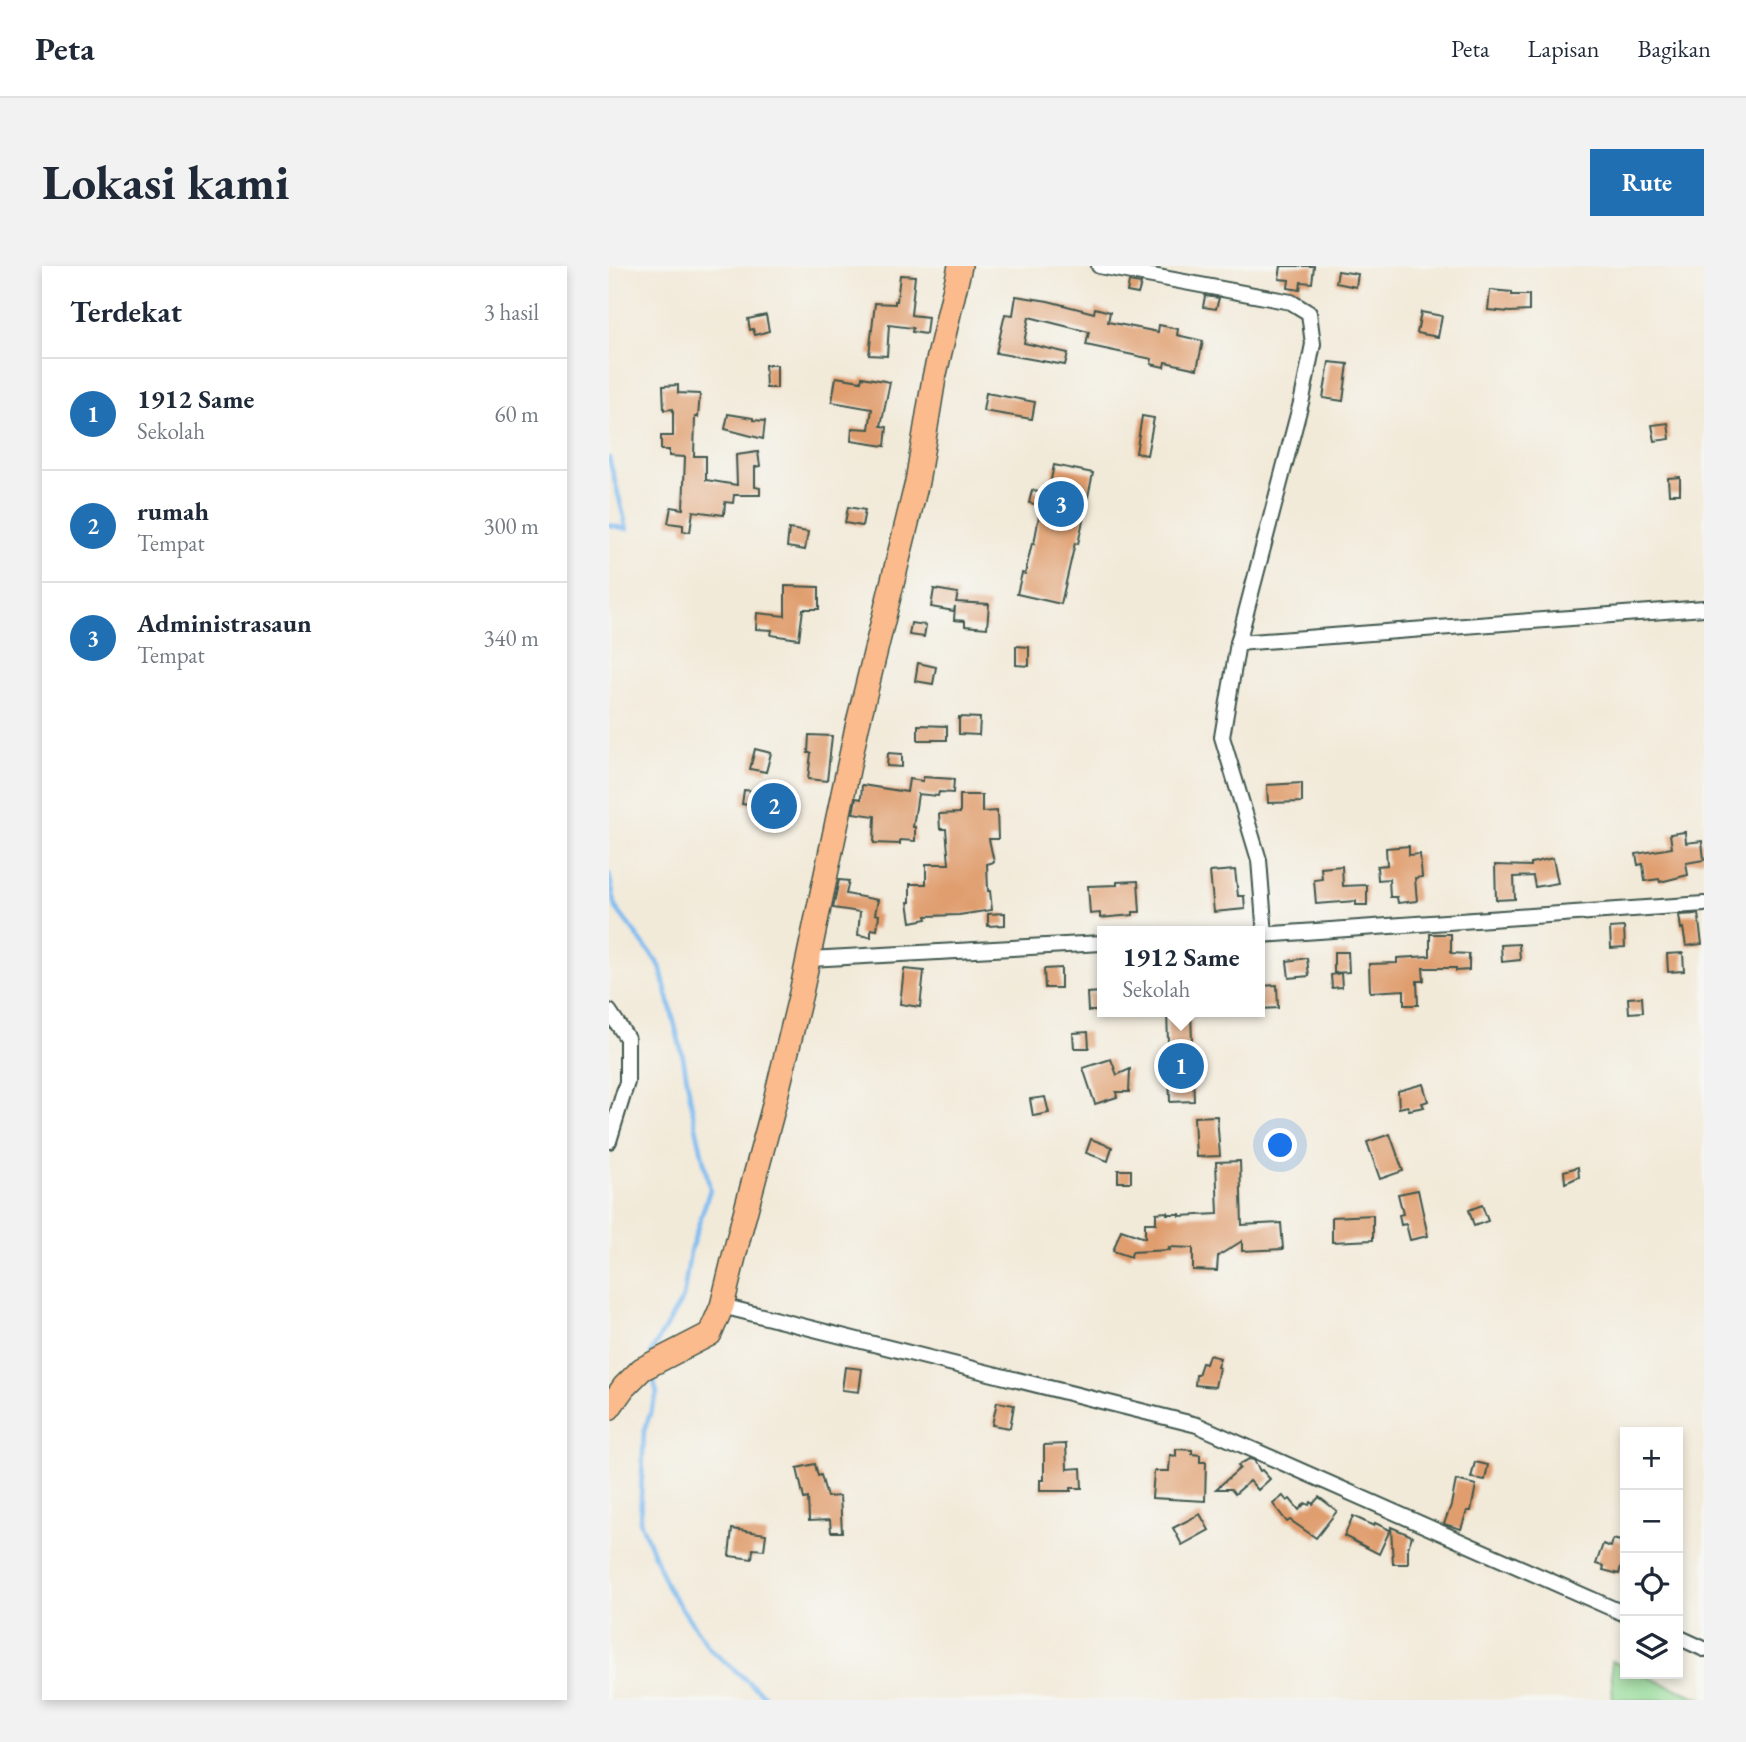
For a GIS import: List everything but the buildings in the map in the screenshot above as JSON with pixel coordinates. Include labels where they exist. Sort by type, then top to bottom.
[{"type":"main road","points":[[609,1408],[642,1368],[709,1334],[722,1306],[809,959],[857,727],[917,482],[934,378],[960,266]]},
{"type":"street","points":[[1099,266],[1291,302],[1309,313],[1313,344],[1302,399],[1238,643],[1222,737],[1259,860],[1262,926]]},
{"type":"street","points":[[1238,643],[1704,607]]},
{"type":"street","points":[[1265,935],[1704,904]]},
{"type":"street","points":[[809,959],[1097,943]]},
{"type":"street","points":[[609,1011],[627,1038],[627,1082],[609,1141]]},
{"type":"street","points":[[722,1306],[1197,1425],[1620,1612]]},
{"type":"street","points":[[1683,1639],[1704,1649]]},
{"type":"green space","points":[[1611,1661],[1620,1665],[1620,1679],[1653,1679],[1704,1700],[1613,1700]]},
{"type":"waterway","points":[[609,458],[627,529],[609,525]]},
{"type":"waterway","points":[[609,874],[616,908],[660,966],[683,1057],[710,1189],[690,1252],[683,1298],[650,1354]]},
{"type":"waterway","points":[[652,1373],[657,1394],[644,1431],[640,1521],[667,1587],[710,1649],[765,1696],[763,1700]]},
{"type":"place","name":"Administrasaun","points":[[1061,504]]},
{"type":"place","name":"rumah","points":[[774,806]]},
{"type":"place","name":"1912 Same","points":[[1181,1066]]}]
